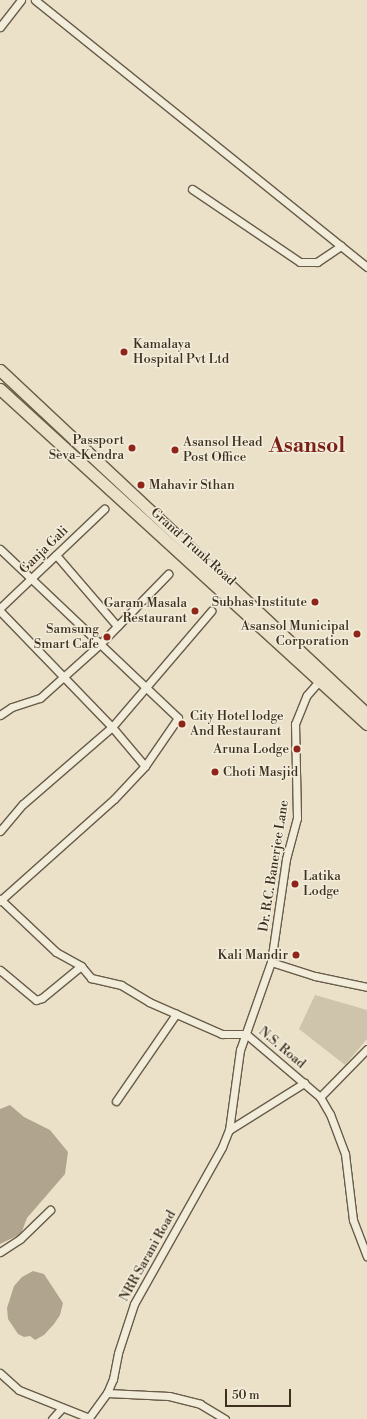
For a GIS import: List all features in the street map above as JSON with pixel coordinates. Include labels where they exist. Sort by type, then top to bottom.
[{"type":"main road","points":[[0,370],[364,712]]},
{"type":"main road","name":"Grand Trunk Road","points":[[0,389],[319,681],[364,712],[367,724]]},
{"type":"street","points":[[0,27],[21,0]]},
{"type":"street","points":[[35,0],[367,266]]},
{"type":"street","points":[[192,189],[300,262],[317,262],[341,246]]},
{"type":"street","name":"Ganja Gali","points":[[0,610],[31,578],[104,509]]},
{"type":"street","points":[[0,549],[178,718],[145,766],[114,799],[0,900]]},
{"type":"street","points":[[56,555],[117,626]]},
{"type":"street","points":[[0,714],[12,707],[40,698],[62,675],[100,644],[168,574]]},
{"type":"street","points":[[0,610],[112,727],[145,766]]},
{"type":"street","points":[[0,832],[23,804],[112,727],[211,611]]},
{"type":"street","name":"Dr. R.C. Banerjee Lane","points":[[246,1034],[271,962],[285,864],[298,808],[294,757],[295,724],[307,695],[319,681]]},
{"type":"street","name":"N.S. Road","points":[[0,900],[56,952],[81,966],[91,978],[121,985],[149,1002],[222,1034],[246,1034],[320,1097],[345,1154],[353,1220],[366,1252]]},
{"type":"street","points":[[271,962],[315,976],[367,987]]},
{"type":"street","points":[[0,970],[36,1000],[42,998],[81,966]]},
{"type":"street","points":[[116,1101],[176,1014]]},
{"type":"street","name":"NRR Sarani Road","points":[[88,1418],[107,1393],[114,1379],[120,1346],[134,1304],[222,1147],[229,1130],[235,1079],[246,1034]]},
{"type":"street","points":[[320,1097],[367,1049]]},
{"type":"street","points":[[229,1130],[304,1083]]},
{"type":"street","points":[[0,1252],[20,1239],[50,1210]]},
{"type":"street","points":[[0,1372],[19,1390],[88,1418]]},
{"type":"street","points":[[107,1393],[169,1396],[200,1404],[222,1418]]},
{"type":"street","points":[[52,1419],[62,1408]]},
{"type":"shaded area","points":[[315,995],[367,1010],[367,1039],[345,1065],[299,1029]]},
{"type":"shaded area","points":[[10,1105],[24,1117],[50,1130],[68,1152],[65,1174],[27,1218],[21,1234],[0,1244],[0,1109]]},
{"type":"shaded area","points":[[33,1271],[44,1274],[63,1303],[60,1315],[54,1324],[44,1335],[35,1340],[30,1336],[24,1337],[18,1334],[8,1319],[7,1308],[14,1286],[22,1277]]},
{"type":"place","name":"Kamalaya Hospital Pvt Ltd","points":[[124,352]]},
{"type":"place","name":"Passport Seva-Kendra","points":[[132,448]]},
{"type":"place","name":"Asansol Head Post Office","points":[[175,450]]},
{"type":"place","name":"Mahavir Sthan","points":[[141,485]]},
{"type":"place","name":"Subhas Institute","points":[[315,602]]},
{"type":"place","name":"Garam Masala Restaurant","points":[[195,611]]},
{"type":"place","name":"Asansol Municipal Corporation","points":[[357,634]]},
{"type":"place","name":"Samsung Smart Cafe","points":[[107,637]]},
{"type":"place","name":"City Hotel lodge And Restaurant","points":[[182,724]]},
{"type":"place","name":"Aruna Lodge","points":[[297,749]]},
{"type":"place","name":"Choti Masjid","points":[[215,772]]},
{"type":"place","name":"Latika Lodge","points":[[295,884]]},
{"type":"place","name":"Kali Mandir","points":[[296,955]]},
{"type":"district","name":"Asansol","points":[[307,446]]}]
